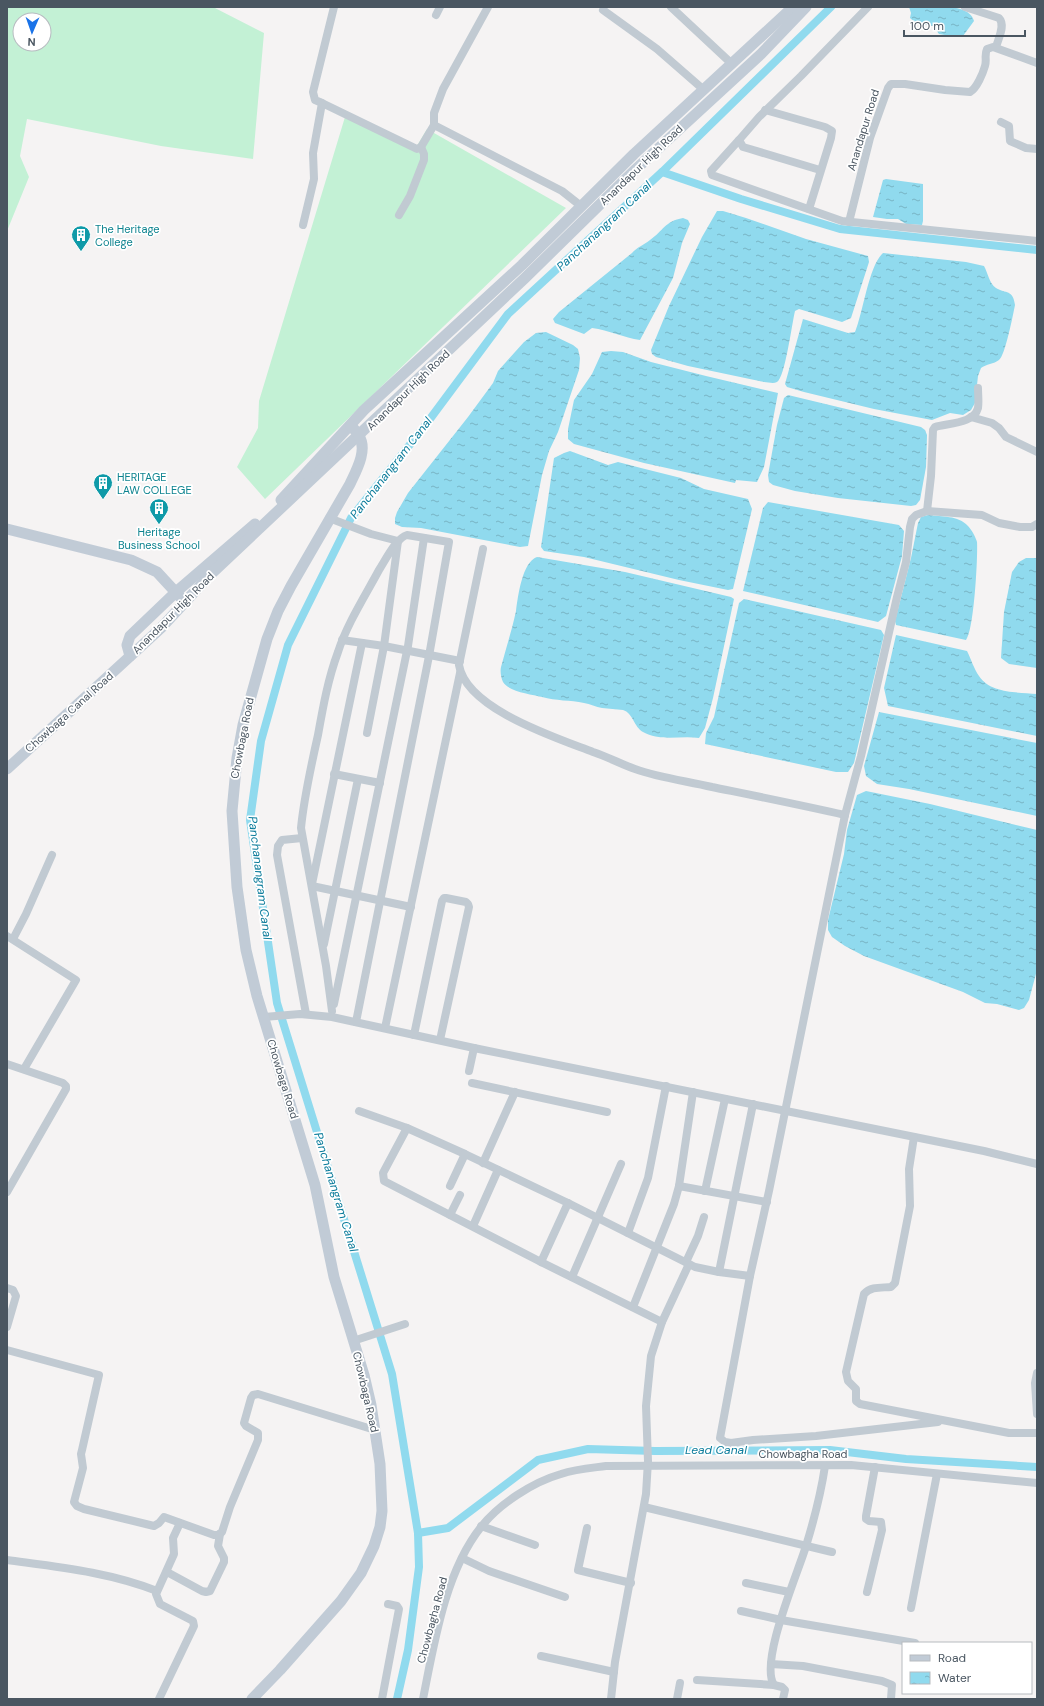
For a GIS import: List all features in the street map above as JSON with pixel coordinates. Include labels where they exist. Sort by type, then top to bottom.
[{"type":"main road","name":"Anandapur High Road","points":[[793,7],[777,20],[732,64],[634,154],[522,265],[364,410],[351,426],[271,510],[176,592],[130,636],[127,645],[130,656],[161,628],[210,575],[360,436],[636,169],[761,54],[806,7]]},
{"type":"main road","points":[[351,426],[360,436]]},
{"type":"main road","name":"Chowbaga Road","points":[[252,1699],[280,1670],[341,1601],[361,1573],[374,1546],[380,1527],[382,1511],[380,1470],[369,1398],[334,1277],[316,1186],[269,1017],[257,996],[246,950],[238,887],[232,811],[237,758],[243,725],[267,639],[281,605],[329,518],[350,484],[362,454],[360,436]]},
{"type":"main road","points":[[7,529],[131,560],[157,572],[185,602]]},
{"type":"main road","name":"Chowbaga Canal Road","points":[[7,769],[130,656]]},
{"type":"street","points":[[334,7],[313,92],[315,100],[414,148],[419,149],[434,125],[434,113],[443,89],[488,7]]},
{"type":"street","points":[[436,15],[440,7]]},
{"type":"street","points":[[671,7],[732,64]]},
{"type":"street","points":[[868,7],[766,110],[711,171],[712,175],[849,222],[1037,241]]},
{"type":"street","name":"Anandapur Road","points":[[849,222],[870,138],[888,88],[891,84],[904,84],[970,92],[975,87],[985,68],[985,54],[987,49],[996,47],[1002,25],[999,18],[989,11],[965,7]]},
{"type":"street","points":[[602,10],[657,49],[704,90]]},
{"type":"street","points":[[996,47],[1037,63]]},
{"type":"street","points":[[303,225],[314,180],[312,153],[322,103]]},
{"type":"street","points":[[766,110],[825,127],[832,131],[832,138],[820,170],[809,209]]},
{"type":"street","points":[[1001,122],[1008,126],[1010,141],[1026,148],[1037,149]]},
{"type":"street","points":[[434,125],[562,191],[581,206]]},
{"type":"street","points":[[739,140],[743,147],[820,170]]},
{"type":"street","points":[[399,215],[410,196],[424,160],[424,154],[421,147]]},
{"type":"street","points":[[927,511],[931,476],[933,430],[935,427],[962,421],[976,413],[978,407],[978,388]]},
{"type":"street","points":[[970,417],[992,423],[999,428],[1006,437],[1037,452]]},
{"type":"street","points":[[947,1421],[816,1436],[731,1443],[725,1442],[720,1438],[750,1276],[767,1202],[784,1111],[845,815],[861,756],[906,562],[912,519],[916,515],[927,511],[982,514],[999,523],[1020,527],[1032,527],[1037,524]]},
{"type":"street","points":[[329,518],[371,534],[398,542]]},
{"type":"street","points":[[332,1014],[323,948],[301,828],[303,806],[326,696],[342,640],[391,550],[403,536],[407,535],[449,542],[429,656],[356,1022]]},
{"type":"street","points":[[332,1014],[407,651],[424,538]]},
{"type":"street","points":[[367,733],[384,646],[398,542]]},
{"type":"street","points":[[385,1028],[460,672],[460,661],[483,549]]},
{"type":"street","points":[[342,640],[384,646],[460,661]]},
{"type":"street","points":[[312,888],[334,774],[362,643]]},
{"type":"street","points":[[460,672],[471,690],[526,725],[561,741],[593,752],[636,770],[845,815]]},
{"type":"street","points":[[334,774],[380,783]]},
{"type":"street","points":[[323,948],[358,779]]},
{"type":"street","points":[[302,838],[282,840],[278,846],[277,856],[303,1014]]},
{"type":"street","points":[[24,1069],[76,980],[10,937],[26,914],[52,855]]},
{"type":"street","points":[[312,888],[335,891],[411,907]]},
{"type":"street","points":[[414,1035],[442,901],[446,898],[466,902],[469,907],[440,1040]]},
{"type":"street","points":[[269,1017],[303,1014],[332,1014],[356,1022],[474,1048],[914,1137],[1037,1164]]},
{"type":"street","points":[[468,1071],[474,1048]]},
{"type":"street","points":[[7,1064],[63,1083],[66,1086],[66,1089],[7,1192]]},
{"type":"street","points":[[472,1083],[607,1112]]},
{"type":"street","points":[[628,1233],[648,1178],[666,1086]]},
{"type":"street","points":[[483,1163],[515,1092]]},
{"type":"street","points":[[633,1307],[670,1214],[679,1186],[693,1092]]},
{"type":"street","points":[[705,1190],[725,1099]]},
{"type":"street","points":[[719,1272],[753,1104]]},
{"type":"street","points":[[359,1111],[407,1128],[465,1154],[568,1203],[688,1263],[719,1272],[750,1276]]},
{"type":"street","points":[[407,1128],[383,1173],[384,1181],[541,1262],[662,1322]]},
{"type":"street","points":[[914,1137],[909,1169],[910,1206],[895,1283],[892,1287],[873,1288],[864,1294],[846,1377],[856,1389],[856,1401],[860,1404],[1009,1433],[1037,1433]]},
{"type":"street","points":[[450,1186],[465,1154]]},
{"type":"street","points":[[572,1277],[621,1164]]},
{"type":"street","points":[[473,1226],[498,1170]]},
{"type":"street","points":[[679,1186],[767,1202]]},
{"type":"street","points":[[450,1215],[460,1195]]},
{"type":"street","points":[[541,1262],[568,1203]]},
{"type":"street","points":[[611,1699],[614,1672],[644,1507],[648,1463],[646,1406],[648,1372],[651,1356],[662,1322],[688,1263],[704,1217]]},
{"type":"street","points":[[7,1288],[13,1290],[16,1296],[7,1327]]},
{"type":"street","points":[[353,1341],[405,1324]]},
{"type":"street","points":[[7,1350],[99,1375],[81,1454],[84,1464],[74,1498],[74,1502],[77,1506],[154,1526],[164,1517],[214,1534],[220,1534]]},
{"type":"street","points":[[1037,1373],[1035,1384],[1037,1414]]},
{"type":"street","points":[[167,1572],[206,1592],[210,1590],[224,1562],[224,1558],[218,1546],[220,1534],[258,1440],[258,1433],[246,1426],[244,1423],[253,1395],[258,1394],[375,1430]]},
{"type":"street","name":"Chowbagha Road","points":[[423,1699],[449,1591],[462,1558],[481,1526],[502,1506],[519,1493],[560,1474],[584,1468],[648,1463],[722,1465],[851,1465],[1037,1482]]},
{"type":"street","points":[[774,1685],[770,1680],[771,1664],[781,1620],[789,1592],[806,1546],[825,1466]]},
{"type":"street","points":[[867,1592],[882,1530],[881,1522],[869,1521],[866,1519],[876,1467]]},
{"type":"street","points":[[911,1608],[937,1474]]},
{"type":"street","points":[[644,1507],[832,1552]]},
{"type":"street","points":[[159,1699],[194,1623],[193,1621],[160,1604],[157,1599],[157,1591],[174,1554],[173,1538],[180,1523]]},
{"type":"street","points":[[481,1526],[535,1545]]},
{"type":"street","points":[[587,1528],[578,1570],[631,1583]]},
{"type":"street","points":[[462,1558],[489,1571],[565,1597]]},
{"type":"street","points":[[7,1560],[106,1575],[131,1581],[157,1591]]},
{"type":"street","points":[[746,1583],[789,1592]]},
{"type":"street","points":[[382,1699],[399,1609],[397,1606],[388,1604]]},
{"type":"street","points":[[741,1611],[781,1620],[909,1642]]},
{"type":"street","points":[[541,1656],[614,1672]]},
{"type":"street","points":[[771,1664],[803,1666],[882,1681],[892,1685],[891,1699]]},
{"type":"street","points":[[697,1680],[774,1685],[782,1687],[785,1690],[784,1699]]},
{"type":"street","points":[[677,1699],[680,1683]]},
{"type":"green space","points":[[7,7],[213,7],[264,33],[253,159],[161,146],[27,119],[20,156],[29,177],[7,231]]},
{"type":"green space","points":[[345,117],[415,149],[427,129],[566,208],[265,499],[237,467],[258,428],[259,401]]},
{"type":"water","points":[[946,6],[956,8],[964,10],[974,21],[963,36],[957,37],[939,34],[933,26],[918,24],[913,21],[910,18],[911,13],[909,7]]},
{"type":"water","points":[[886,179],[923,184],[922,225],[906,224],[898,219],[873,217],[883,180]]},
{"type":"water","points":[[717,211],[723,211],[806,239],[868,256],[869,262],[851,318],[842,322],[799,309],[795,311],[783,371],[780,378],[775,383],[688,366],[656,357],[652,354],[651,350],[669,306],[702,237]]},
{"type":"water","points":[[683,218],[688,220],[690,224],[682,243],[673,278],[640,340],[592,328],[584,334],[555,323],[553,319],[559,312],[636,249],[648,242],[668,224],[677,219]]},
{"type":"water","points":[[883,253],[966,262],[984,266],[990,281],[994,286],[1013,296],[1015,305],[1004,351],[999,360],[981,368],[978,376],[975,403],[971,410],[963,415],[950,413],[932,420],[874,409],[804,392],[787,387],[785,384],[803,319],[848,333],[855,332],[870,278],[878,259]]},
{"type":"water","points":[[546,332],[578,349],[580,358],[579,370],[558,432],[549,451],[542,475],[528,546],[520,547],[421,528],[402,527],[395,524],[397,512],[408,493],[468,417],[493,383],[498,371],[524,342],[536,333]]},
{"type":"water","points":[[602,352],[623,352],[651,362],[778,393],[764,467],[757,482],[736,480],[735,483],[644,463],[574,444],[568,439],[568,429],[574,400],[592,374]]},
{"type":"water","points":[[788,395],[921,427],[925,430],[927,435],[926,467],[920,500],[916,505],[911,506],[838,498],[795,491],[773,485],[769,482],[768,475],[777,425],[784,398]]},
{"type":"water","points":[[570,451],[608,465],[618,462],[681,478],[704,489],[748,499],[752,509],[733,589],[728,590],[679,580],[584,557],[544,551],[541,547],[554,458]]},
{"type":"water","points":[[768,502],[899,525],[904,531],[902,556],[886,616],[878,622],[743,591],[763,508]]},
{"type":"water","points":[[928,515],[950,517],[964,522],[974,534],[977,542],[973,609],[969,634],[966,640],[896,625],[895,621],[918,523],[921,517]]},
{"type":"water","points":[[537,557],[625,572],[731,597],[734,599],[713,698],[705,728],[699,738],[656,737],[640,730],[629,714],[623,710],[602,708],[586,703],[558,700],[521,692],[510,688],[503,682],[501,669],[524,573],[532,560]]},
{"type":"water","points":[[1026,558],[1037,558],[1037,668],[1009,664],[1001,658],[1004,612],[1012,572],[1019,562]]},
{"type":"water","points":[[744,599],[881,630],[884,635],[854,763],[848,772],[836,772],[705,744],[706,733],[714,717],[739,603]]},
{"type":"water","points":[[896,635],[967,651],[979,676],[990,686],[1005,691],[1037,694],[1037,736],[888,706],[884,688]]},
{"type":"water","points":[[879,712],[1037,743],[1037,816],[909,789],[877,784],[866,776],[864,766]]},
{"type":"water","points":[[866,791],[930,804],[1037,830],[1037,970],[1029,1000],[1024,1008],[1019,1010],[997,1004],[985,1003],[963,992],[864,956],[832,937],[828,930],[828,920],[844,854],[847,830],[857,795]]},
{"type":"waterway","name":"Panchanangram Canal","points":[[397,1699],[408,1650],[419,1567],[418,1533],[392,1374],[277,1003],[250,820],[261,741],[288,645],[351,518],[424,427],[508,314],[662,172],[831,7]]},
{"type":"waterway","points":[[662,172],[741,199],[840,229],[1037,250]]},
{"type":"waterway","name":"Lead Canal","points":[[418,1533],[448,1528],[538,1460],[588,1449],[655,1451],[830,1450],[906,1459],[1037,1467]]},
{"type":"place","name":"The Heritage College","points":[[81,252]]},
{"type":"place","name":"HERITAGE LAW COLLEGE","points":[[103,500]]},
{"type":"place","name":"Heritage Business School","points":[[159,525]]}]
